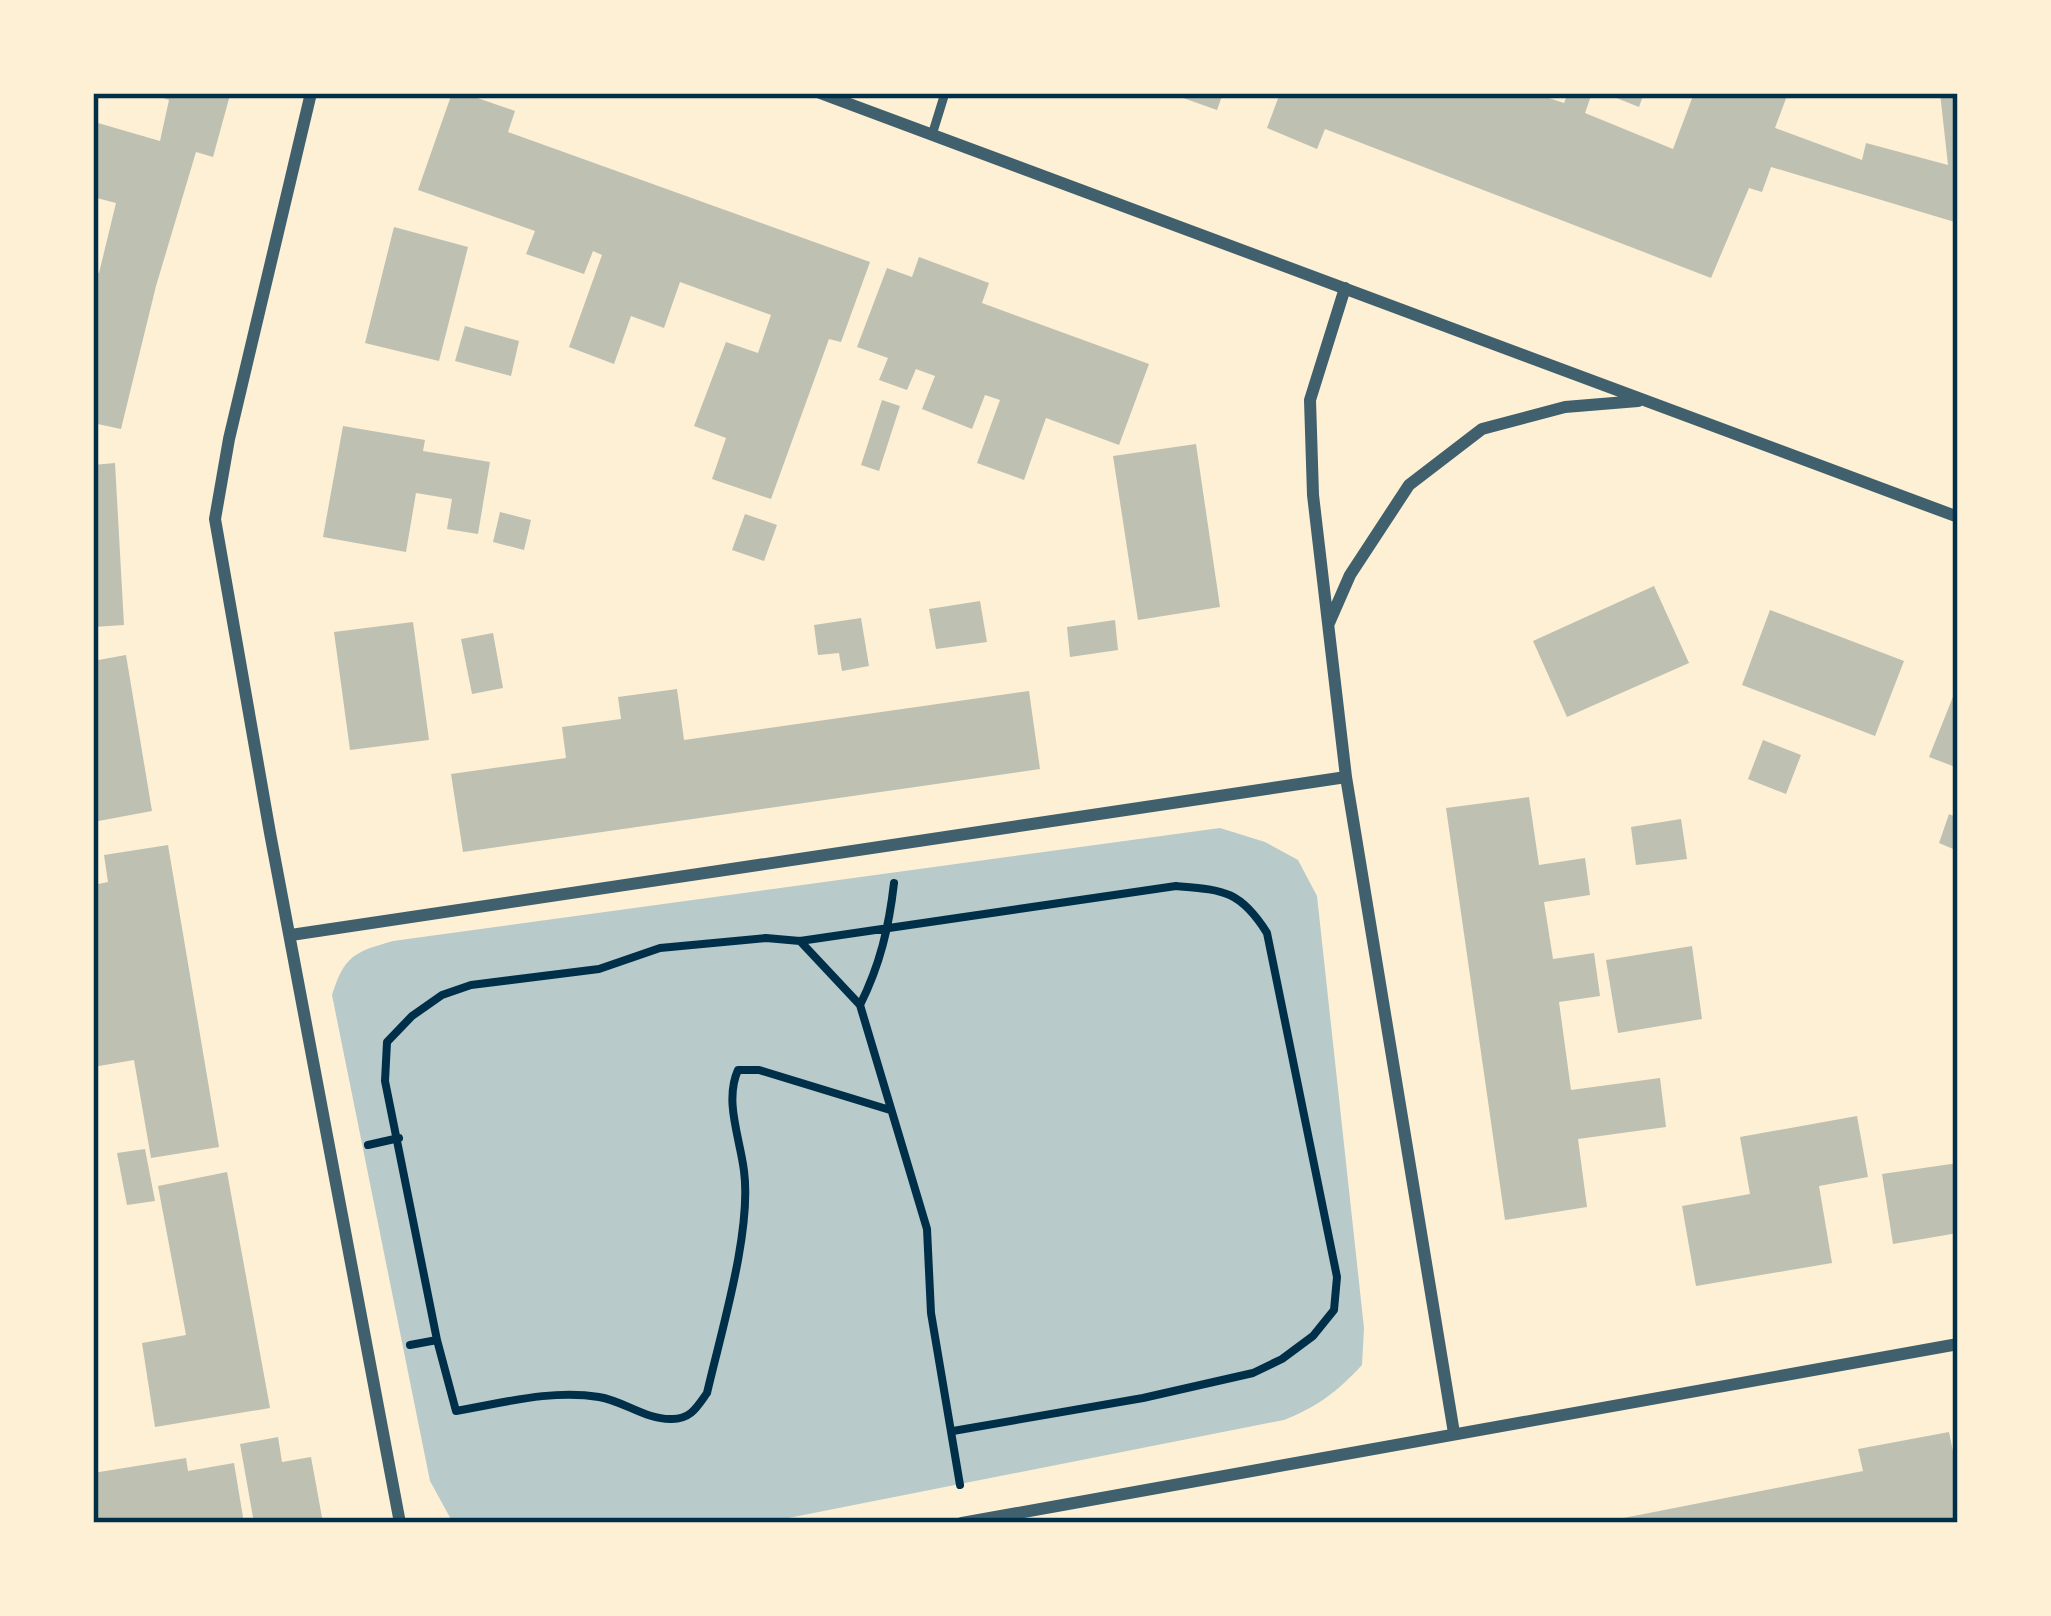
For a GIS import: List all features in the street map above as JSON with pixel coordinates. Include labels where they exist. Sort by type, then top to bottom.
[{"type":"street","points":[[311,93],[229,439],[215,519],[400,1523]]},
{"type":"street","points":[[820,93],[1958,517]]},
{"type":"street","points":[[1345,288],[1310,400],[1313,495],[1346,778],[1454,1432]]},
{"type":"street","points":[[1329,624],[1350,575],[1409,484],[1482,430],[1565,406],[1646,400]]},
{"type":"street","points":[[291,935],[1346,778]]},
{"type":"street","points":[[962,1523],[1958,1344]]},
{"type":"lane","points":[[932,135],[945,93]]},
{"type":"path","points":[[860,1005],[890,926],[898,845]]},
{"type":"path","points":[[890,1111],[759,1070],[738,1070],[730,1086],[745,1171],[743,1231],[707,1393],[693,1414],[675,1420],[654,1418],[595,1396],[520,1398],[456,1411],[436,1340],[386,1081],[387,1042],[442,995],[471,985],[598,968],[660,948],[766,938],[800,941],[1176,886],[1219,890],[1250,907],[1267,933],[1336,1277],[1334,1310],[1312,1336],[1253,1373],[1187,1390],[953,1431]]},
{"type":"path","points":[[800,941],[860,1005],[927,1229],[931,1313],[953,1431],[962,1523]]},
{"type":"path","points":[[368,1352],[436,1340]]},
{"type":"shaded area","points":[[1220,828],[1265,842],[1298,860],[1317,896],[1364,1328],[1362,1365],[1344,1383],[1317,1404],[1284,1420],[763,1523],[453,1523],[430,1481],[332,995],[352,958],[393,941]]},
{"type":"building","points":[[151,93],[230,95],[213,157],[196,152],[121,429],[93,423],[93,271],[99,273],[116,203],[93,197],[93,140],[98,123],[160,141],[169,100]]},
{"type":"building","points":[[452,93],[515,111],[508,132],[870,262],[841,342],[829,339],[771,499],[712,479],[726,438],[694,426],[726,342],[758,353],[771,315],[680,282],[664,328],[631,316],[614,364],[569,347],[602,255],[593,251],[584,274],[526,254],[535,231],[418,190]]},
{"type":"building","points":[[1169,93],[1223,93],[1217,110]]},
{"type":"building","points":[[1280,93],[1534,93],[1564,103],[1568,93],[1592,93],[1585,113],[1673,149],[1694,93],[1788,93],[1775,128],[1862,160],[1866,143],[1948,165],[1940,93],[1958,93],[1958,223],[1771,167],[1762,192],[1749,188],[1711,278],[1325,129],[1317,149],[1267,128]]},
{"type":"building","points":[[1604,93],[1644,93],[1639,107]]},
{"type":"building","points":[[394,227],[468,247],[439,361],[365,343]]},
{"type":"building","points":[[919,257],[989,283],[982,303],[1149,364],[1119,445],[1046,418],[1024,480],[977,463],[1000,400],[985,395],[972,429],[922,409],[935,376],[916,369],[907,390],[879,380],[888,358],[857,347],[887,268],[912,277]]},
{"type":"building","points":[[465,326],[519,341],[511,376],[455,361]]},
{"type":"building","points":[[882,400],[900,406],[879,471],[861,465]]},
{"type":"building","points":[[343,426],[425,440],[423,451],[490,462],[478,534],[447,529],[452,499],[416,493],[406,552],[323,537]]},
{"type":"building","points":[[1196,444],[1220,607],[1138,620],[1113,456]]},
{"type":"building","points":[[115,463],[124,625],[93,627],[93,465]]},
{"type":"building","points":[[500,512],[531,520],[524,550],[493,542]]},
{"type":"building","points":[[745,514],[777,525],[764,561],[732,550]]},
{"type":"building","points":[[1654,586],[1689,663],[1567,717],[1533,641]]},
{"type":"building","points":[[980,601],[987,642],[936,649],[929,609]]},
{"type":"building","points":[[1770,610],[1904,661],[1875,736],[1742,685]]},
{"type":"building","points":[[861,618],[869,666],[842,671],[839,653],[818,655],[814,625]]},
{"type":"building","points":[[1115,620],[1118,650],[1070,657],[1067,627]]},
{"type":"building","points":[[413,622],[429,740],[350,750],[334,632]]},
{"type":"building","points":[[493,633],[503,688],[472,694],[461,639]]},
{"type":"building","points":[[126,655],[152,811],[93,822],[93,661]]},
{"type":"building","points":[[1958,684],[1958,768],[1929,757]]},
{"type":"building","points":[[677,689],[684,740],[1029,691],[1040,769],[463,852],[451,774],[566,758],[562,727],[621,719],[618,697]]},
{"type":"building","points":[[1763,740],[1801,755],[1786,794],[1748,779]]},
{"type":"building","points":[[1529,797],[1539,865],[1585,858],[1590,895],[1544,902],[1553,959],[1594,953],[1600,996],[1559,1002],[1571,1090],[1660,1078],[1666,1127],[1578,1139],[1587,1207],[1505,1220],[1446,808]]},
{"type":"building","points":[[1949,814],[1958,818],[1958,851],[1939,843]]},
{"type":"building","points":[[1681,819],[1687,859],[1636,865],[1631,827]]},
{"type":"building","points":[[168,845],[219,1147],[151,1158],[134,1060],[93,1067],[93,885],[108,882],[104,855]]},
{"type":"building","points":[[1692,946],[1702,1019],[1618,1033],[1606,960]]},
{"type":"building","points":[[1857,1116],[1868,1177],[1819,1186],[1832,1263],[1696,1286],[1682,1206],[1750,1194],[1740,1137]]},
{"type":"building","points":[[145,1149],[155,1201],[127,1205],[117,1153]]},
{"type":"building","points":[[1958,1163],[1958,1233],[1893,1244],[1882,1174]]},
{"type":"building","points":[[227,1172],[270,1408],[155,1427],[142,1343],[186,1335],[158,1186]]},
{"type":"building","points":[[1949,1432],[1958,1476],[1958,1523],[1598,1523],[1863,1471],[1858,1449]]},
{"type":"building","points":[[278,1437],[282,1462],[311,1457],[323,1523],[254,1523],[240,1444]]},
{"type":"building","points":[[186,1458],[188,1471],[234,1463],[244,1523],[93,1523],[93,1473]]}]
